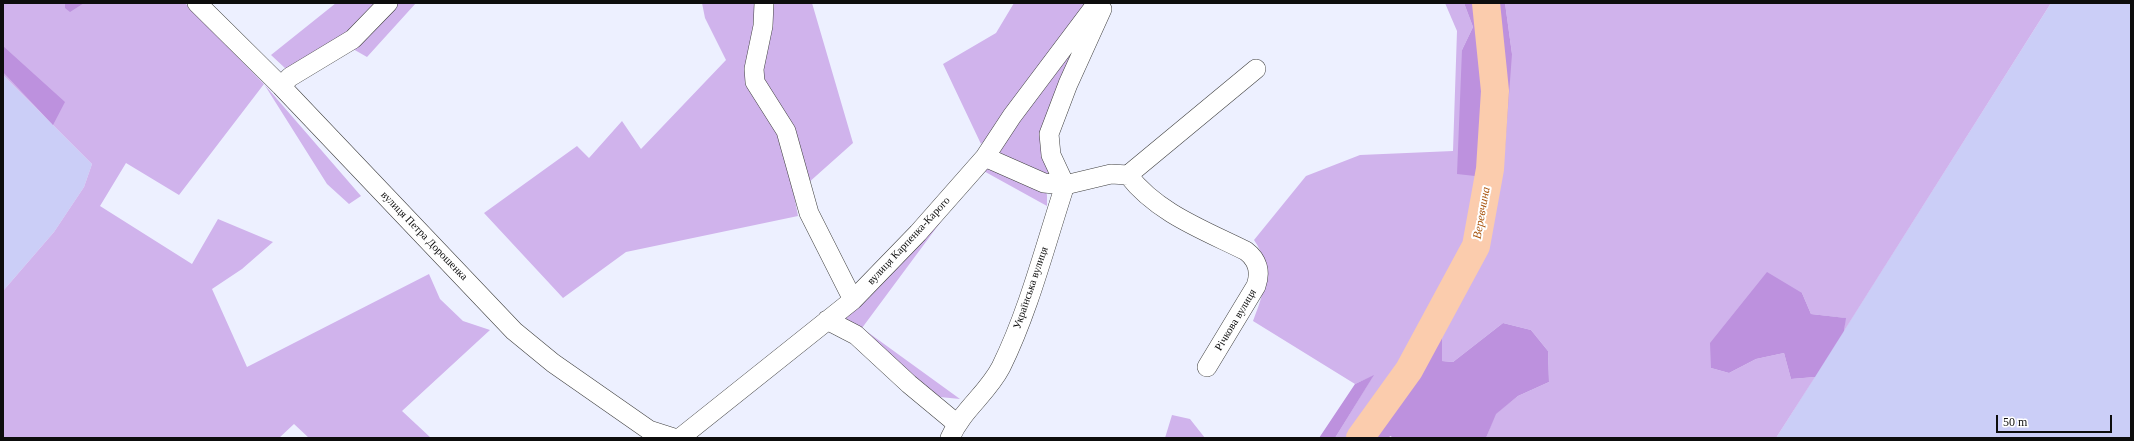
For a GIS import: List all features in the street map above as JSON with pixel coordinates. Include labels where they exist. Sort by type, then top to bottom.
[{"type":"street","name":"вулиця Петра Дорошенка","points":[[197,3],[281,86],[514,331],[552,363],[648,430],[674,438]]},
{"type":"street","points":[[281,86],[290,77],[353,40],[388,3]]},
{"type":"street","points":[[764,3],[763,26],[754,69],[755,82],[786,131],[809,213],[853,300]]},
{"type":"street","name":"вулиця Карпенка-Карого","points":[[680,438],[853,300],[918,233],[985,157],[1012,116],[1097,3]]},
{"type":"street","points":[[1065,185],[1051,155],[1050,134],[1068,84],[1085,50],[1104,3]]},
{"type":"street","points":[[985,157],[1044,183],[1065,185],[1111,174],[1128,175],[1256,69]]},
{"type":"street","name":"Річкова вулиця","points":[[1128,175],[1137,187],[1166,211],[1246,251],[1252,255],[1259,268],[1260,276],[1253,292],[1207,367]]},
{"type":"street","name":"Українська вулиця","points":[[953,431],[986,391],[1000,368],[1020,324],[1065,185]]},
{"type":"street","points":[[827,320],[856,335],[908,384],[953,431]]},
{"type":"shaded area","points":[[3,3],[185,3],[264,84],[179,195],[126,163],[100,206],[192,264],[218,219],[273,242],[242,269],[212,289],[247,367],[429,274],[440,299],[463,321],[490,330],[402,411],[431,438],[309,438],[294,424],[279,438],[3,438],[3,291],[54,232],[84,187],[92,164],[3,75]]},
{"type":"shaded area","points":[[65,3],[84,3],[70,12],[65,8]]},
{"type":"shaded area","points":[[336,3],[377,3],[350,32],[286,69],[271,55]]},
{"type":"shaded area","points":[[396,3],[416,3],[367,57],[353,49]]},
{"type":"shaded area","points":[[702,3],[760,3],[749,76],[784,143],[798,216],[626,252],[563,298],[484,213],[577,146],[589,158],[622,121],[641,149],[726,60],[705,18]]},
{"type":"shaded area","points":[[769,3],[812,3],[853,143],[807,184],[762,82],[758,68]]},
{"type":"shaded area","points":[[1014,3],[1091,3],[995,130],[981,144],[943,64],[996,33]]},
{"type":"shaded area","points":[[1100,3],[1047,129],[1059,181],[989,157]]},
{"type":"shaded area","points":[[1445,3],[1464,3],[1473,27],[1462,50],[1512,54],[1505,3],[2051,3],[1844,331],[1845,318],[1811,314],[1802,293],[1711,343],[1711,368],[1729,373],[1756,359],[1784,353],[1791,379],[1815,377],[1776,438],[1486,438],[1495,414],[1518,396],[1549,382],[1548,351],[1531,330],[1503,323],[1453,362],[1442,361],[1415,339],[1365,438],[1335,438],[1373,376],[1355,384],[1253,321],[1265,280],[1263,260],[1260,250],[1254,240],[1306,176],[1360,155],[1453,151],[1457,31]]},
{"type":"shaded area","points":[[1464,3],[1505,3],[1512,54],[1505,148],[1475,176],[1457,174],[1462,50],[1473,27]]},
{"type":"shaded area","points":[[2051,3],[2131,3],[2131,438],[1776,438]]},
{"type":"shaded area","points":[[3,46],[65,102],[53,125],[3,72]]},
{"type":"shaded area","points":[[3,75],[92,164],[84,187],[54,232],[3,291]]},
{"type":"shaded area","points":[[264,84],[361,196],[349,204],[327,184]]},
{"type":"shaded area","points":[[987,164],[1044,187],[1047,195],[1047,206],[980,169]]},
{"type":"shaded area","points":[[980,169],[862,328],[960,399],[940,397],[902,371],[857,330],[836,320],[867,293]]},
{"type":"shaded area","points":[[1767,272],[1802,293],[1811,314],[1846,318],[1844,331],[1815,377],[1791,379],[1784,353],[1756,359],[1729,373],[1711,368],[1710,343]]},
{"type":"shaded area","points":[[1503,323],[1531,330],[1548,351],[1549,382],[1518,396],[1496,414],[1486,438],[1394,438],[1390,436],[1389,438],[1365,438],[1415,339],[1442,328],[1442,361],[1453,362]]},
{"type":"shaded area","points":[[1374,375],[1335,438],[1319,438],[1355,384]]},
{"type":"shaded area","points":[[1172,415],[1190,419],[1205,438],[1165,438]]},
{"type":"waterway","name":"Веревчина","points":[[1360,438],[1409,370],[1476,246],[1490,169],[1495,91],[1486,3]]}]
